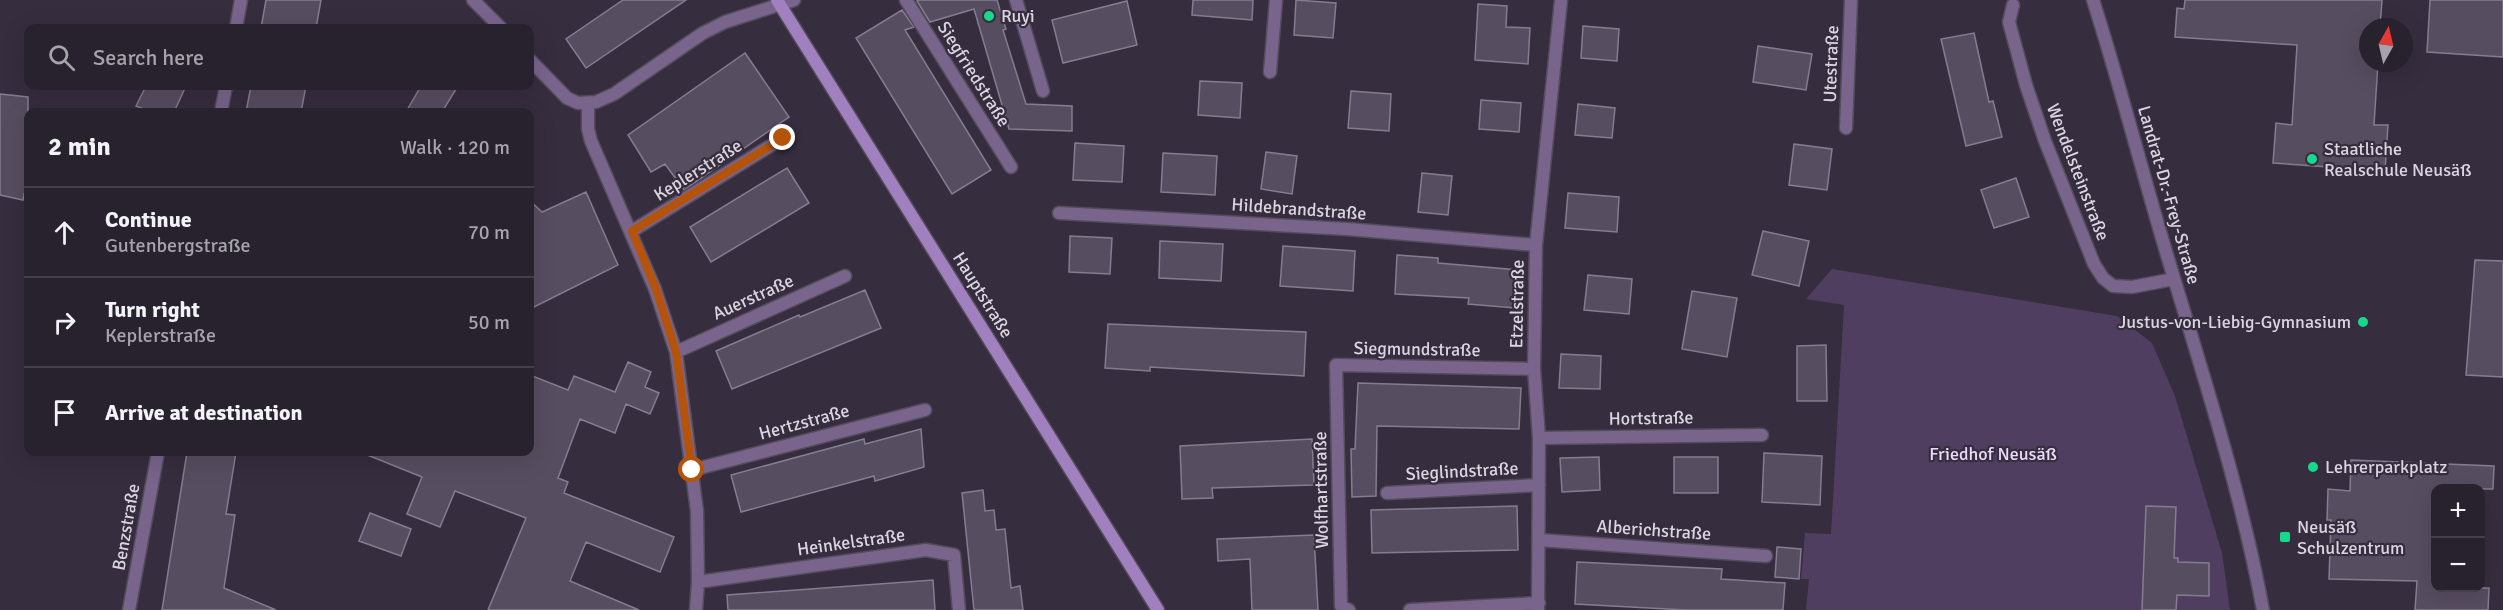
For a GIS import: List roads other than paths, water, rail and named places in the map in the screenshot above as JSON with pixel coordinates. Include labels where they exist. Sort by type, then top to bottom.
[{"type":"street","points":[[237,24],[241,0]]},
{"type":"street","points":[[473,0],[497,24]]},
{"type":"street","points":[[534,64],[567,98],[588,104],[604,100],[615,94],[704,33],[725,22],[778,2],[794,0]]},
{"type":"street","name":"Siegfriedstraße","points":[[906,0],[1011,167]]},
{"type":"street","points":[[1016,0],[1043,91]]},
{"type":"street","points":[[1270,72],[1276,0]]},
{"type":"street","name":"Etzelstraße","points":[[1538,606],[1539,438],[1534,369],[1536,245],[1561,0]]},
{"type":"street","name":"Utestraße","points":[[1846,128],[1851,0]]},
{"type":"street","name":"Landrat-Dr.-Frey-Straße","points":[[2093,0],[2174,279],[2219,421],[2253,554],[2263,610]]},
{"type":"street","name":"Hauptstraße","points":[[778,2],[1158,610]]},
{"type":"street","name":"Wendelsteinstraße","points":[[2013,5],[2009,22],[2026,85],[2045,141],[2094,264],[2113,286],[2132,287],[2174,279]]},
{"type":"street","points":[[222,108],[225,90]]},
{"type":"street","points":[[588,104],[588,129],[591,141],[656,289],[676,352],[697,511],[696,610]]},
{"type":"street","name":"Keplerstraße","points":[[632,231],[783,138]]},
{"type":"street","name":"Hildebrandstraße","points":[[1059,213],[1347,229],[1536,245]]},
{"type":"street","name":"Auerstraße","points":[[676,352],[845,276]]},
{"type":"street","name":"Siegmundstraße","points":[[1336,365],[1534,369]]},
{"type":"street","name":"Wolfhartstraße","points":[[1336,365],[1341,606],[1349,610]]},
{"type":"street","name":"Hertzstraße","points":[[692,470],[925,410]]},
{"type":"street","name":"Hortstraße","points":[[1539,438],[1762,435]]},
{"type":"street","name":"Benzstraße","points":[[129,610],[157,456]]},
{"type":"street","name":"Sieglindstraße","points":[[1387,493],[1539,485]]},
{"type":"street","name":"Alberichstraße","points":[[1539,540],[1766,556]]},
{"type":"street","name":"Heinkelstraße","points":[[698,582],[926,550],[954,555],[958,610]]},
{"type":"street","points":[[1410,610],[1538,606]]},
{"type":"place","name":"Ruyi","points":[[989,16]]},
{"type":"place","name":"Staatliche Realschule Neusäß","points":[[2312,159]]},
{"type":"place","name":"Justus-von-Liebig-Gymnasium","points":[[2363,322]]},
{"type":"place","name":"Lehrerparkplatz","points":[[2313,467]]},
{"type":"place","name":"Neusäß Schulzentrum","points":[[2285,537]]},
{"type":"park label","name":"Friedhof Neusäß","points":[[1993,454]]}]
